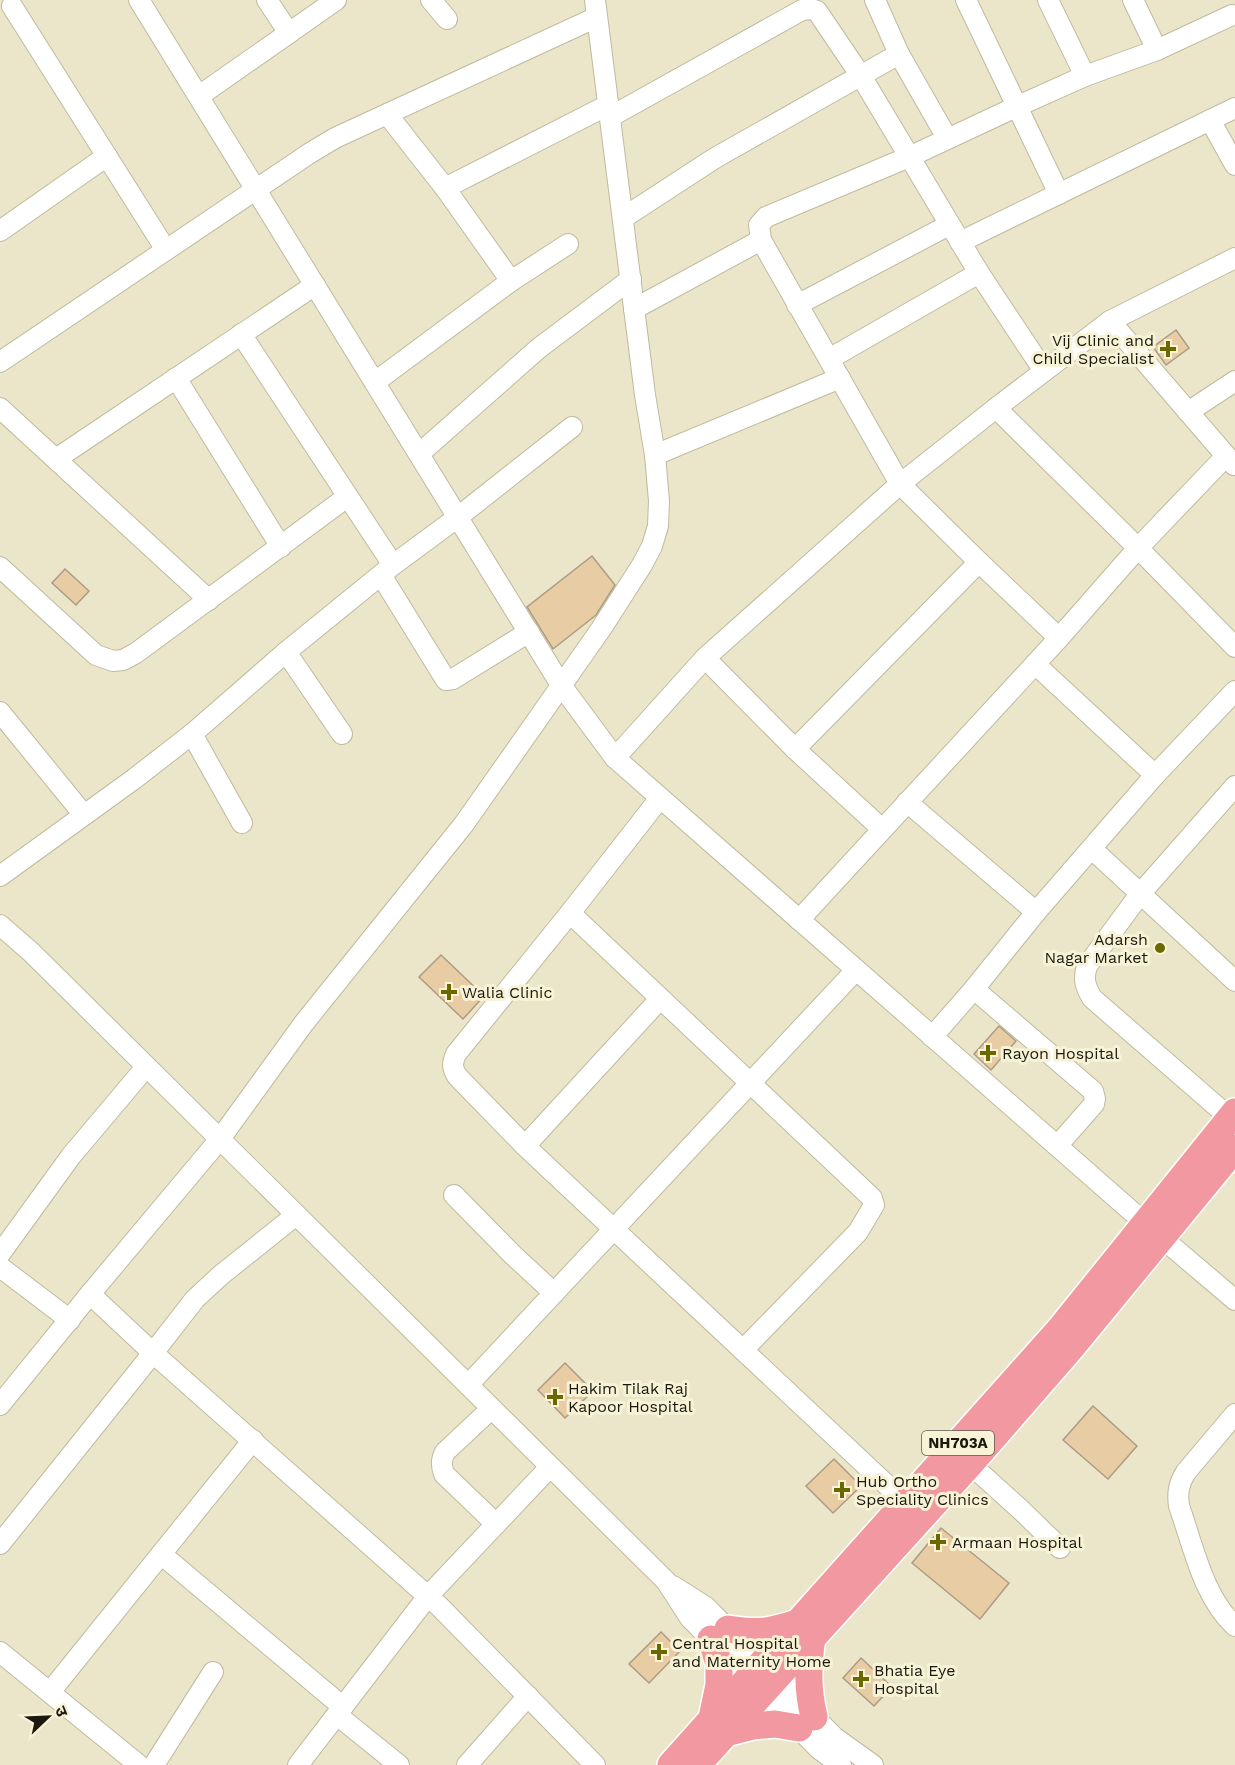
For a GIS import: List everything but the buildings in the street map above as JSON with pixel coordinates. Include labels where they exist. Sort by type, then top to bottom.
[{"type":"highway","name":"NH703A","points":[[671,1765],[718,1726],[805,1630],[970,1464],[1154,1231],[1233,1115]]},
{"type":"highway","name":"NH703A","points":[[805,1630],[905,1502],[1061,1328],[1235,1148]]},
{"type":"highway","points":[[805,1630],[809,1696],[806,1722],[718,1726],[720,1634],[805,1630]]},
{"type":"highway","name":"NH703A","points":[[697,1765],[718,1726]]},
{"type":"street","points":[[139,0],[561,685],[615,758],[1235,1300]]},
{"type":"street","points":[[267,0],[289,33]]},
{"type":"street","points":[[199,96],[336,0]]},
{"type":"street","points":[[431,0],[447,19]]},
{"type":"street","points":[[875,0],[899,54],[947,138]]},
{"type":"street","points":[[966,0],[1059,194]]},
{"type":"street","points":[[1048,0],[1085,76]]},
{"type":"street","points":[[1133,0],[1157,50]]},
{"type":"street","points":[[11,6],[166,250]]},
{"type":"street","points":[[0,362],[335,138],[596,8],[655,455],[659,501],[658,526],[652,546],[642,565],[561,685],[464,824],[304,1023],[220,1139],[0,1405]]},
{"type":"street","points":[[445,188],[609,111],[802,10],[817,10],[861,76],[979,273],[1044,371]]},
{"type":"street","points":[[1059,638],[900,484],[761,240],[759,225],[766,217],[909,157],[1085,76],[1157,50],[1231,12]]},
{"type":"street","points":[[623,218],[725,152],[899,54]]},
{"type":"street","points":[[960,242],[1235,108]]},
{"type":"street","points":[[387,114],[445,188],[511,282]]},
{"type":"street","points":[[1210,120],[1235,165]]},
{"type":"street","points":[[0,231],[107,156]]},
{"type":"street","points":[[797,305],[949,225]]},
{"type":"street","points":[[634,309],[761,240]]},
{"type":"street","points":[[375,382],[511,282],[568,244]]},
{"type":"street","points":[[615,758],[705,658],[900,484],[1110,321],[1235,258]]},
{"type":"street","points":[[829,359],[979,273]]},
{"type":"street","points":[[419,454],[539,348],[631,279]]},
{"type":"street","points":[[56,459],[315,285]]},
{"type":"street","points":[[799,920],[1059,638],[1138,548],[1231,462],[1110,321]]},
{"type":"street","points":[[241,334],[347,497],[444,677],[447,680],[453,679],[529,632]]},
{"type":"street","points":[[177,378],[281,547]]},
{"type":"street","points":[[655,455],[840,378]]},
{"type":"street","points":[[1188,412],[1235,381]]},
{"type":"street","points":[[0,408],[209,600]]},
{"type":"street","points":[[996,408],[1235,647]]},
{"type":"street","points":[[0,876],[192,734],[286,652],[387,570],[458,518],[572,427]]},
{"type":"street","points":[[0,567],[96,655],[106,660],[123,660],[209,600],[347,497]]},
{"type":"street","points":[[795,749],[979,562]]},
{"type":"street","points":[[286,652],[342,734]]},
{"type":"street","points":[[705,658],[795,749],[882,829]]},
{"type":"street","points":[[1035,664],[1155,775]]},
{"type":"street","points":[[932,1037],[1036,912],[1155,775],[1235,691]]},
{"type":"street","points":[[0,712],[84,815]]},
{"type":"street","points":[[192,734],[242,823]]},
{"type":"street","points":[[1233,1115],[1092,998],[1085,987],[1083,977],[1087,966],[1140,894],[1235,786]]},
{"type":"street","points":[[660,798],[456,1054],[453,1069],[457,1076],[525,1146],[905,1502]]},
{"type":"street","points":[[907,802],[1036,912]]},
{"type":"street","points":[[1092,849],[1235,981]]},
{"type":"street","points":[[570,913],[872,1198],[874,1205],[858,1232],[743,1350]]},
{"type":"street","points":[[0,926],[31,952],[666,1581],[690,1618],[720,1634],[806,1722],[834,1737],[873,1765]]},
{"type":"street","points":[[468,1385],[856,970]]},
{"type":"street","points":[[974,989],[1090,1089],[1094,1095],[1094,1104],[1057,1146]]},
{"type":"street","points":[[525,1146],[660,999]]},
{"type":"street","points":[[0,1254],[71,1156],[146,1066]]},
{"type":"street","points":[[454,1196],[554,1293]]},
{"type":"street","points":[[0,1544],[195,1299],[221,1275],[296,1215]]},
{"type":"street","points":[[0,1266],[70,1320]]},
{"type":"street","points":[[90,1294],[153,1353],[428,1596],[595,1765]]},
{"type":"street","points":[[491,1408],[445,1452],[441,1459],[441,1467],[444,1474],[495,1524]]},
{"type":"street","points":[[1235,1414],[1186,1472],[1180,1481],[1178,1494],[1179,1506],[1208,1589],[1225,1616],[1235,1626]]},
{"type":"street","points":[[50,1692],[253,1440]]},
{"type":"street","points":[[970,1464],[1060,1548]]},
{"type":"street","points":[[298,1765],[428,1596],[550,1467]]},
{"type":"street","points":[[161,1554],[399,1765]]},
{"type":"street","points":[[0,1652],[139,1765]]},
{"type":"street","points":[[154,1765],[213,1672]]},
{"type":"street","points":[[467,1765],[528,1696]]},
{"type":"street","points":[[806,1722],[819,1749],[841,1765]]},
{"type":"place","name":"Vij Clinic and Child Specialist","points":[[1168,349]]},
{"type":"place","name":"Adarsh Nagar Market","points":[[1160,948]]},
{"type":"place","name":"Walia Clinic","points":[[449,992]]},
{"type":"place","name":"Rayon Hospital","points":[[988,1053]]},
{"type":"place","name":"Hakim Tilak Raj Kapoor Hospital","points":[[555,1397]]},
{"type":"place","name":"Hub Ortho Speciality Clinics","points":[[842,1490]]},
{"type":"place","name":"Armaan Hospital","points":[[938,1542]]},
{"type":"place","name":"Central Hospital and Maternity Home","points":[[659,1652]]},
{"type":"place","name":"Bhatia Eye Hospital","points":[[861,1679]]}]
